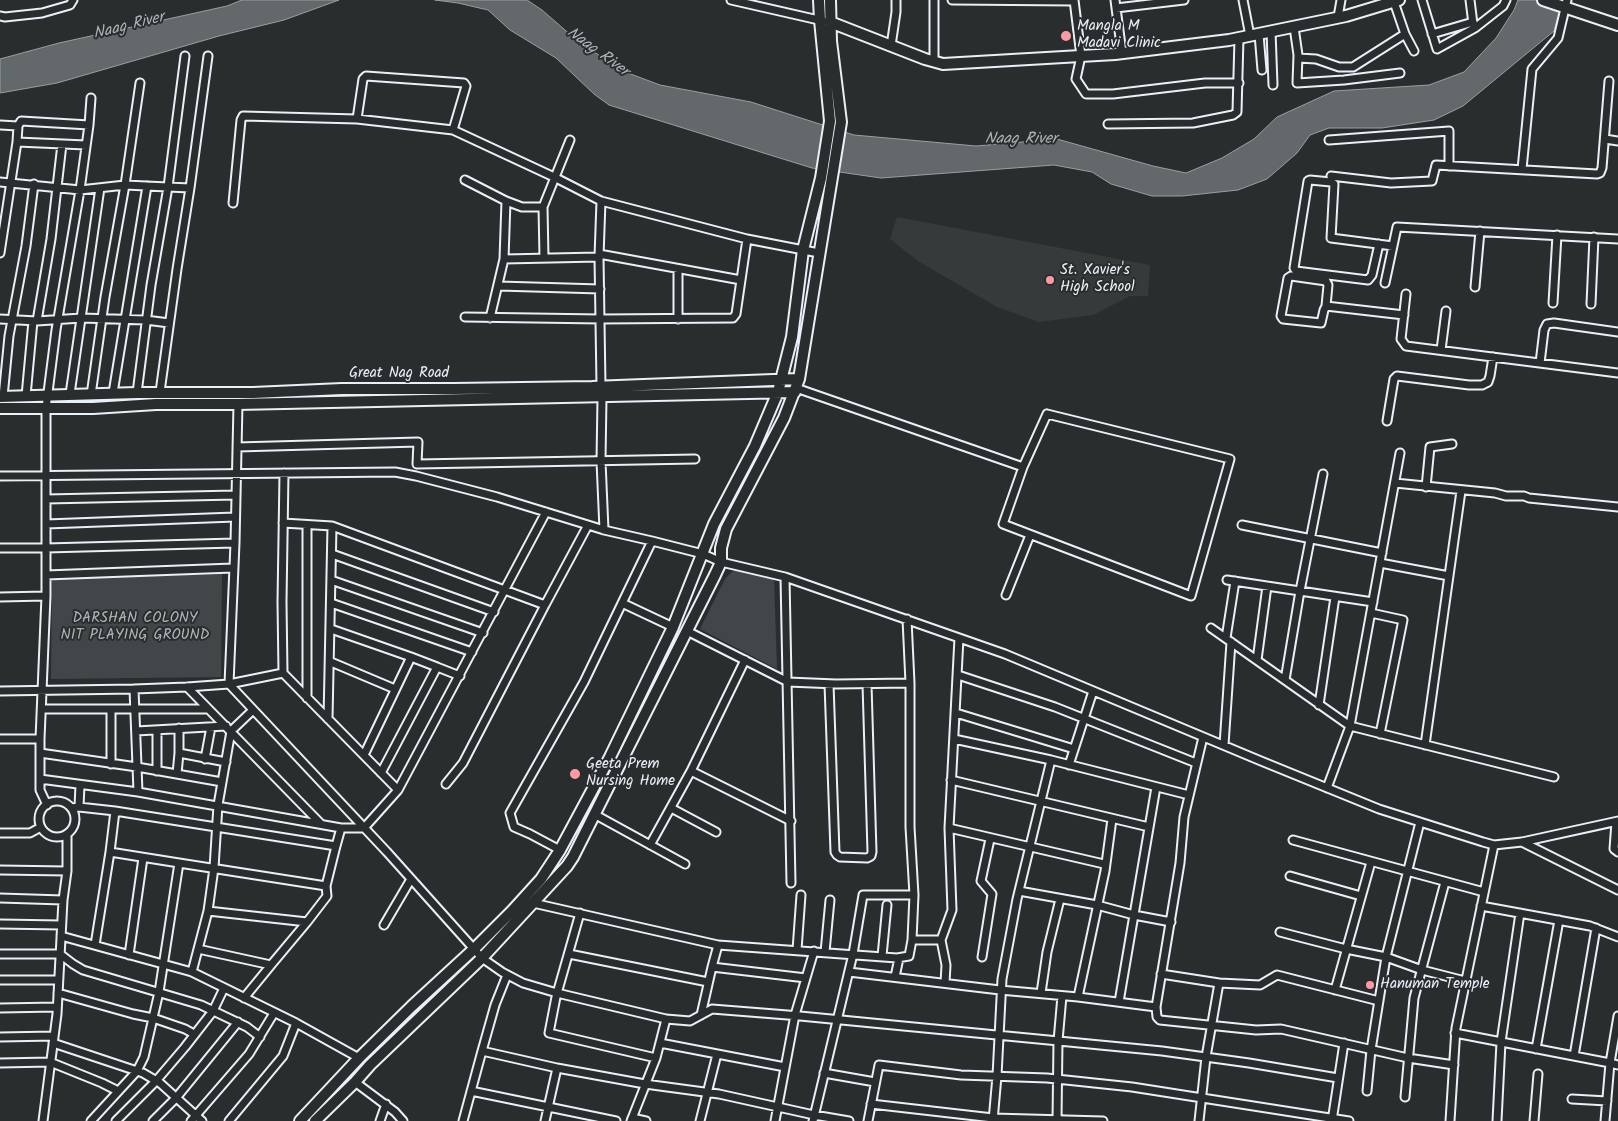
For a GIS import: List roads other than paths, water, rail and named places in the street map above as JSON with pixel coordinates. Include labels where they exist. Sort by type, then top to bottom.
[{"type":"street","points":[[0,16],[5,18],[42,13],[70,5],[74,0]]},
{"type":"street","points":[[731,0],[754,3],[825,21],[943,64],[1122,53],[1250,36],[1346,16],[1396,1],[1405,34],[1414,51]]},
{"type":"street","points":[[315,1121],[370,1065],[482,958],[570,861],[721,562],[726,529],[784,418],[796,386],[832,182],[841,122],[825,21],[819,0]]},
{"type":"street","points":[[300,1121],[359,1058],[512,912],[541,879],[560,850],[610,757],[673,627],[714,524],[755,446],[782,379],[792,336],[803,250],[821,178],[830,121],[825,21],[830,0]]},
{"type":"street","points":[[890,46],[896,12],[896,0]]},
{"type":"street","points":[[934,0],[934,62]]},
{"type":"street","points":[[952,0],[1074,1],[1081,56],[1076,79],[1086,94],[1114,94],[1206,83],[1239,83]]},
{"type":"street","points":[[1122,53],[1116,4],[1184,0]]},
{"type":"street","points":[[1243,0],[1250,36],[1262,70]]},
{"type":"street","points":[[1338,17],[1341,0]]},
{"type":"street","points":[[1422,0],[1437,49],[1503,6],[1506,0]]},
{"type":"street","points":[[1470,0],[1473,25]]},
{"type":"street","points":[[1543,0],[1567,4],[1618,25]]},
{"type":"street","points":[[1522,169],[1532,69],[1558,38],[1567,4]]},
{"type":"street","points":[[1432,34],[1473,25]]},
{"type":"street","points":[[1294,26],[1298,58],[1297,81],[1300,84],[1400,73]]},
{"type":"street","points":[[1270,31],[1273,85]]},
{"type":"street","points":[[1298,58],[1316,59],[1339,67],[1353,67],[1405,34]]},
{"type":"street","points":[[1108,124],[1194,123],[1233,115],[1236,112],[1239,83],[1250,36]]},
{"type":"street","points":[[137,393],[146,320],[168,187],[185,56]]},
{"type":"street","points":[[160,392],[208,56]]},
{"type":"street","points":[[357,119],[363,79],[366,76],[464,83],[466,86],[453,130]]},
{"type":"street","points":[[1331,176],[1391,183],[1432,181],[1436,165],[1600,173],[1605,139],[1609,81]]},
{"type":"street","points":[[91,395],[140,82]]},
{"type":"street","points":[[47,805],[41,795],[40,779],[46,596],[46,408],[58,319],[80,190],[91,98]]},
{"type":"street","points":[[233,203],[241,120],[243,116],[357,119],[453,130],[554,177],[600,202],[747,239],[819,253]]},
{"type":"street","points":[[0,253],[18,126],[21,122],[89,125]]},
{"type":"street","points":[[0,125],[18,126]]},
{"type":"street","points":[[1329,140],[1449,131],[1449,166]]},
{"type":"street","points":[[1605,139],[1618,141]]},
{"type":"street","points":[[544,258],[543,207],[570,140]]},
{"type":"street","points":[[17,142],[86,145]]},
{"type":"street","points":[[26,396],[35,321],[51,239],[62,144]]},
{"type":"street","points":[[465,180],[522,207],[543,207]]},
{"type":"street","points":[[1379,244],[1372,275],[1368,280],[1296,271],[1294,268],[1308,181],[1324,181],[1334,184],[1331,238],[1379,244],[1393,246]]},
{"type":"street","points":[[0,182],[80,190],[125,185],[190,188]]},
{"type":"street","points":[[2,397],[6,358],[26,246],[34,184]]},
{"type":"street","points":[[113,393],[147,186]]},
{"type":"street","points":[[70,394],[100,188]]},
{"type":"street","points":[[490,318],[504,260],[506,201]]},
{"type":"street","points":[[600,202],[601,461],[604,530]]},
{"type":"street","points":[[1385,284],[1397,227],[1618,239]]},
{"type":"street","points":[[1475,287],[1480,231]]},
{"type":"street","points":[[1553,303],[1557,235]]},
{"type":"street","points":[[1591,304],[1594,238]]},
{"type":"street","points":[[465,317],[732,318],[736,314],[747,239]]},
{"type":"street","points":[[504,260],[599,256],[741,280]]},
{"type":"street","points":[[678,269],[678,319]]},
{"type":"street","points":[[1291,276],[1326,281],[1328,285],[1326,306],[1321,323],[1283,319],[1281,316],[1288,278],[1291,276]]},
{"type":"street","points":[[499,286],[600,289]]},
{"type":"street","points":[[1406,294],[1401,340],[1404,345],[1618,373]]},
{"type":"street","points":[[1326,306],[1404,315]]},
{"type":"street","points":[[1441,350],[1446,311]]},
{"type":"street","points":[[0,319],[35,321],[81,318],[126,319],[169,323]]},
{"type":"street","points":[[1540,363],[1544,330],[1547,324],[1563,324],[1618,332]]},
{"type":"street","points":[[1387,421],[1394,379],[1397,376],[1482,385],[1488,382],[1494,357]]},
{"type":"street","name":"Great Nag Road","points":[[2,397],[160,392],[238,393],[342,389],[601,386],[751,382],[782,379],[796,386]]},
{"type":"street","points":[[796,386],[1023,467]]},
{"type":"street","name":"Great Nag Road","points":[[0,408],[93,408],[156,404],[602,398],[778,392],[796,386]]},
{"type":"street","points":[[238,393],[235,543],[229,684],[387,852],[482,958],[507,975],[523,983],[558,993],[666,1019],[690,1021],[712,1009],[795,1015],[1206,1057],[1338,1078]]},
{"type":"street","points":[[1048,414],[1230,459],[1191,596],[1003,524],[1023,467],[1048,414]]},
{"type":"street","points":[[237,447],[418,442],[416,476]]},
{"type":"street","points":[[1426,487],[1430,448],[1452,444]]},
{"type":"street","points":[[1327,788],[1350,726],[1400,453]]},
{"type":"street","points":[[417,464],[695,459]]},
{"type":"street","points":[[0,476],[394,472],[416,476],[497,497],[604,530],[703,554],[721,562],[786,576],[1005,654],[1327,788],[1420,822],[1494,845],[1522,842],[1617,821],[1614,849],[1618,852]]},
{"type":"street","points":[[284,473],[283,673],[398,790]]},
{"type":"street","points":[[1285,680],[1323,474]]},
{"type":"street","points":[[1394,483],[1618,507]]},
{"type":"street","points":[[1425,745],[1461,491]]},
{"type":"street","points":[[46,499],[236,495]]},
{"type":"street","points":[[40,779],[218,805],[341,828],[364,828],[398,790],[546,512]]},
{"type":"street","points":[[46,524],[235,517]]},
{"type":"street","points":[[283,523],[332,526],[545,605]]},
{"type":"street","points":[[307,525],[307,698]]},
{"type":"street","points":[[446,784],[463,763],[588,525]]},
{"type":"street","points":[[1242,525],[1382,554]]},
{"type":"street","points":[[328,719],[332,526]]},
{"type":"street","points":[[1006,595],[1030,534]]},
{"type":"street","points":[[560,850],[514,828],[510,813],[584,682],[652,541]]},
{"type":"street","points":[[0,548],[235,543]]},
{"type":"street","points":[[332,554],[494,612]]},
{"type":"street","points":[[1380,563],[1449,576]]},
{"type":"street","points":[[46,575],[233,568]]},
{"type":"street","points":[[786,576],[791,883]]},
{"type":"street","points":[[332,580],[483,633]]},
{"type":"street","points":[[1227,580],[1373,602]]},
{"type":"street","points":[[1224,746],[1228,640],[1235,581]]},
{"type":"street","points":[[1257,660],[1267,586]]},
{"type":"street","points":[[0,597],[46,596]]},
{"type":"street","points":[[1319,704],[1335,596]]},
{"type":"street","points":[[331,603],[472,652]]},
{"type":"street","points":[[622,603],[673,627]]},
{"type":"street","points":[[1370,614],[1403,620],[1380,734]]},
{"type":"street","points":[[533,903],[718,945],[899,958],[909,956],[912,940],[914,895],[910,828],[910,683],[907,619]]},
{"type":"street","points":[[1211,628],[1350,726],[1554,777]]},
{"type":"street","points":[[331,629],[411,656],[460,676]]},
{"type":"street","points":[[687,631],[788,682],[829,684],[910,683]]},
{"type":"street","points":[[945,982],[946,965],[941,940],[952,910],[949,828],[960,638]]},
{"type":"street","points":[[364,755],[411,656]]},
{"type":"street","points":[[650,844],[691,772],[746,660]]},
{"type":"street","points":[[330,662],[396,689]]},
{"type":"street","points":[[381,773],[437,667]]},
{"type":"street","points":[[0,690],[187,687],[229,684],[283,673]]},
{"type":"street","points":[[958,675],[1084,718],[1196,763]]},
{"type":"street","points":[[829,684],[835,852],[840,857],[867,858],[871,856],[872,852],[867,684]]},
{"type":"street","points":[[187,687],[320,824]]},
{"type":"street","points":[[134,689],[138,792]]},
{"type":"street","points":[[1069,765],[1093,691]]},
{"type":"street","points":[[42,710],[208,709]]},
{"type":"street","points":[[111,710],[111,764]]},
{"type":"street","points":[[136,731],[211,727],[229,729],[253,710]]},
{"type":"street","points":[[956,713],[1074,749]]},
{"type":"street","points":[[205,759],[211,727]]},
{"type":"street","points":[[177,774],[179,728]]},
{"type":"street","points":[[192,972],[208,912],[214,868],[218,805],[226,762],[229,729]]},
{"type":"street","points":[[156,730],[157,771]]},
{"type":"street","points":[[1203,737],[1184,817],[1180,863],[1156,1006],[1157,1017],[1160,1020],[1256,1030],[1282,1030],[1408,1058],[1454,1065]]},
{"type":"street","points":[[0,739],[40,739]]},
{"type":"street","points":[[954,739],[1051,760],[1189,795]]},
{"type":"street","points":[[40,753],[222,782]]},
{"type":"street","points":[[179,753],[226,762]]},
{"type":"street","points":[[993,1119],[997,1076],[1000,990],[1019,891],[1051,760]]},
{"type":"street","points":[[691,772],[791,821]]},
{"type":"street","points":[[951,780],[1148,827]]},
{"type":"street","points":[[43,1121],[57,1007],[61,925],[67,871],[67,834],[75,822],[75,807],[80,785]]},
{"type":"street","points":[[1118,1002],[1156,788]]},
{"type":"street","points":[[67,834],[58,837],[52,836],[47,834],[41,827],[40,813],[47,805],[59,801],[75,807],[336,846]]},
{"type":"street","points":[[671,808],[716,832]]},
{"type":"street","points":[[95,945],[115,812]]},
{"type":"street","points":[[594,814],[685,864]]},
{"type":"street","points":[[1078,997],[1105,871],[1104,864],[1112,819]]},
{"type":"street","points":[[1367,1091],[1371,1050],[1386,957],[1420,822]]},
{"type":"street","points":[[0,833],[30,833],[41,827]]},
{"type":"street","points":[[244,998],[327,896],[326,886],[341,828]]},
{"type":"street","points":[[949,828],[1104,864]]},
{"type":"street","points":[[982,957],[992,894],[981,881],[990,839]]},
{"type":"street","points":[[1293,840],[1484,892]]},
{"type":"street","points":[[1522,842],[1618,890]]},
{"type":"street","points":[[1450,1121],[1455,1034],[1494,845]]},
{"type":"street","points":[[110,852],[326,886]]},
{"type":"street","points":[[129,955],[143,858]]},
{"type":"street","points":[[1335,990],[1370,862]]},
{"type":"street","points":[[91,1121],[137,1071],[144,1057],[159,992],[178,864]]},
{"type":"street","points":[[0,870],[67,871]]},
{"type":"street","points":[[1290,876],[1361,896]]},
{"type":"street","points":[[384,925],[411,880]]},
{"type":"street","points":[[1405,1098],[1414,998],[1445,882]]},
{"type":"street","points":[[1019,891],[1097,905],[1171,922]]},
{"type":"street","points":[[797,950],[801,895]]},
{"type":"street","points":[[813,1118],[849,972],[863,895],[914,895]]},
{"type":"street","points":[[0,898],[63,900]]},
{"type":"street","points":[[1041,993],[1047,952],[1060,898]]},
{"type":"street","points":[[825,952],[830,900]]},
{"type":"street","points":[[882,956],[887,905]]},
{"type":"street","points":[[1481,906],[1596,928],[1618,937]]},
{"type":"street","points":[[208,912],[306,922]]},
{"type":"street","points":[[580,913],[549,1033],[656,1058]]},
{"type":"street","points":[[1497,1121],[1501,1042],[1520,913]]},
{"type":"street","points":[[1536,1049],[1559,920]]},
{"type":"street","points":[[0,924],[61,925]]},
{"type":"street","points":[[1574,1056],[1596,928]]},
{"type":"street","points":[[1280,932],[1386,957],[1422,970],[1465,982]]},
{"type":"street","points":[[61,936],[192,972],[296,1023],[359,1058]]},
{"type":"street","points":[[912,940],[941,940]]},
{"type":"street","points":[[701,1015],[718,945]]},
{"type":"street","points":[[198,949],[271,965]]},
{"type":"street","points":[[775,1121],[795,1015],[814,951]]},
{"type":"street","points":[[0,954],[60,954],[83,970],[201,1006],[248,1026],[260,1037]]},
{"type":"street","points":[[569,954],[708,982]]},
{"type":"street","points":[[895,977],[899,958]]},
{"type":"street","points":[[712,967],[806,978]]},
{"type":"street","points":[[849,972],[1156,1006]]},
{"type":"street","points":[[1161,974],[1219,982],[1260,985],[1277,975],[1379,1001]]},
{"type":"street","points":[[463,1121],[495,1005],[507,975]]},
{"type":"street","points":[[0,980],[58,980]]},
{"type":"street","points":[[1199,1121],[1206,1057],[1219,982]]},
{"type":"street","points":[[116,1121],[156,1081],[213,1011],[224,988]]},
{"type":"street","points":[[58,993],[153,1018],[194,1034]]},
{"type":"street","points":[[1057,1120],[1058,1041],[1062,996]]},
{"type":"street","points":[[0,1008],[57,1007]]},
{"type":"street","points":[[0,1037],[53,1040],[137,1071],[156,1081],[196,1119],[249,1054],[274,1013]]},
{"type":"street","points":[[1605,1121],[1614,1064],[1618,1016]]},
{"type":"street","points":[[646,1121],[632,1119],[656,1058],[666,1019]]},
{"type":"street","points":[[153,1121],[176,1098],[238,1022]]},
{"type":"street","points":[[229,1121],[283,1056],[296,1023]]},
{"type":"street","points":[[1455,1034],[1614,1064]]},
{"type":"street","points":[[660,1043],[785,1067]]},
{"type":"street","points":[[1333,1120],[1344,1043]]},
{"type":"street","points":[[482,1051],[557,1068],[646,1084],[706,1092],[777,1106],[813,1118],[850,1121]]},
{"type":"street","points":[[700,1121],[717,1054]]},
{"type":"street","points":[[0,1063],[50,1062],[118,1091]]},
{"type":"street","points":[[868,1121],[879,1065],[961,1074],[1057,1079],[1132,1087],[1349,1121]]},
{"type":"street","points":[[546,1121],[557,1068]]},
{"type":"street","points":[[824,1073],[875,1082]]},
{"type":"street","points":[[1534,1121],[1538,1074]]},
{"type":"street","points":[[355,1082],[386,1104],[403,1121]]},
{"type":"street","points":[[471,1091],[616,1121]]},
{"type":"street","points":[[1572,1099],[1607,1101]]},
{"type":"street","points":[[380,1121],[386,1104]]},
{"type":"street","points":[[871,1104],[993,1119],[1103,1121]]},
{"type":"place","name":"Mangla M Madavi Clinic","points":[[1066,36]]},
{"type":"place","name":"St. Xavier's High School","points":[[1050,280]]},
{"type":"place","name":"Geeta Prem Nursing Home","points":[[575,774]]},
{"type":"place","name":"Hanuman Temple","points":[[1370,985]]},
{"type":"water label","name":"Naag River","points":[[129,27]]},
{"type":"water label","name":"Naag River","points":[[597,53]]},
{"type":"water label","name":"Naag River","points":[[1021,140]]},
{"type":"park label","name":"DARSHAN COLONY NIT PLAYING GROUND","points":[[135,628]]}]
